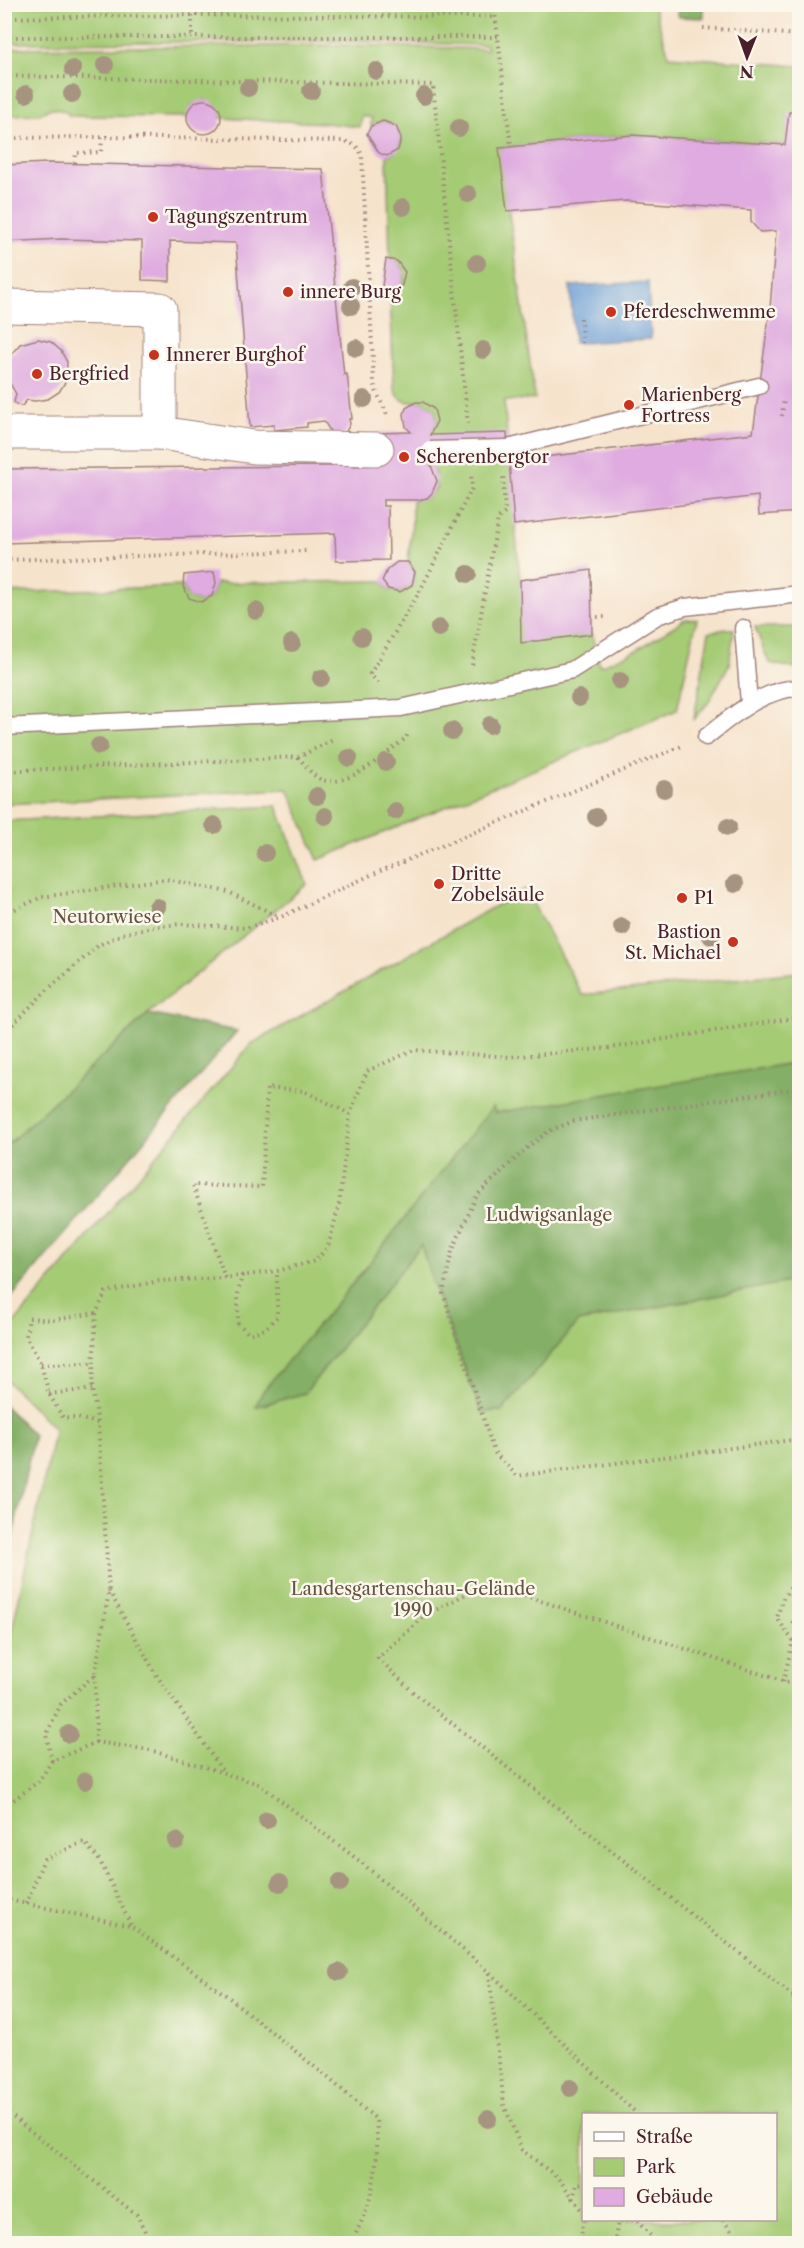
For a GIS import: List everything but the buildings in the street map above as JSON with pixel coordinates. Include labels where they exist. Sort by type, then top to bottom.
[{"type":"street","points":[[4,306],[160,309],[160,433]]},
{"type":"street","points":[[4,433],[160,433],[255,447],[383,436]]},
{"type":"lane","points":[[430,450],[508,448],[759,386]]},
{"type":"lane","points":[[4,727],[401,708],[572,670],[657,616],[685,607],[800,594]]},
{"type":"lane","points":[[744,628],[749,703]]},
{"type":"lane","points":[[706,737],[749,703],[792,688],[800,688]]},
{"type":"path","points":[[494,4],[511,147]]},
{"type":"path","points":[[4,18],[192,15],[496,16]]},
{"type":"path","points":[[192,15],[192,36]]},
{"type":"path","points":[[703,28],[800,35]]},
{"type":"path","points":[[4,37],[499,37]]},
{"type":"path","points":[[4,76],[433,85],[468,431]]},
{"type":"path","points":[[75,163],[76,153],[101,152],[102,137]]},
{"type":"path","points":[[4,138],[102,137],[344,141],[359,148],[362,156],[374,382],[376,395],[384,406],[383,436]]},
{"type":"path","points":[[581,318],[582,343]]},
{"type":"path","points":[[782,416],[786,389]]},
{"type":"path","points":[[298,757],[318,778],[338,781],[366,769],[406,738],[410,726],[401,708],[370,674],[421,589],[472,488],[470,465]]},
{"type":"path","points":[[467,693],[498,519],[505,513],[502,469]]},
{"type":"path","points":[[4,560],[308,551]]},
{"type":"path","points":[[4,771],[298,757],[339,737]]},
{"type":"path","points":[[4,1033],[45,992],[99,945],[122,934],[181,924],[246,928],[281,917],[382,871],[706,737]]},
{"type":"path","points":[[4,914],[42,897],[166,879],[228,892],[281,917]]},
{"type":"path","points":[[96,1742],[95,1675],[109,1591],[98,1424],[92,1389],[96,1313],[106,1292],[159,1281],[225,1278],[277,1271],[315,1261],[328,1247],[339,1205],[350,1114],[367,1071],[414,1050],[510,1057],[610,1048],[800,1017]]},
{"type":"path","points":[[793,1018],[800,1037]]},
{"type":"path","points":[[225,1278],[193,1185],[262,1187],[267,1088],[304,1091],[350,1114]]},
{"type":"path","points":[[800,1088],[574,1121],[549,1131],[529,1146],[477,1195],[452,1251],[443,1293],[494,1452],[517,1476],[800,1439]]},
{"type":"path","points":[[242,1275],[238,1294],[238,1323],[249,1334],[265,1329],[277,1317],[277,1271]]},
{"type":"path","points":[[96,1313],[56,1320],[29,1318],[26,1336],[41,1364],[49,1394],[63,1418],[77,1418],[98,1424]]},
{"type":"path","points":[[41,1364],[93,1363]]},
{"type":"path","points":[[49,1394],[92,1389]]},
{"type":"path","points":[[783,1683],[793,1641],[777,1618],[782,1600],[800,1574]]},
{"type":"path","points":[[793,1996],[413,1692],[378,1658],[426,1615],[487,1583],[800,1687]]},
{"type":"path","points":[[109,1591],[158,1676],[224,1773]]},
{"type":"path","points":[[52,1761],[46,1735],[61,1704],[95,1675]]},
{"type":"path","points":[[4,1807],[39,1781],[52,1761],[96,1742],[150,1750],[259,1784],[362,1863],[489,1972],[635,2113]]},
{"type":"path","points":[[26,1904],[44,1859],[84,1842],[100,1861],[131,1926]]},
{"type":"path","points":[[4,1899],[131,1926],[227,1996],[376,2119],[377,2168],[369,2204],[350,2244]]},
{"type":"path","points":[[800,1969],[793,1996],[800,2063]]},
{"type":"path","points":[[489,1972],[504,2105],[522,2150],[557,2177],[582,2210]]},
{"type":"path","points":[[4,2110],[137,2215],[152,2244]]},
{"type":"path","points":[[573,2199],[577,2184],[582,2183]]},
{"type":"path","points":[[584,2221],[580,2238],[586,2244]]},
{"type":"path","points":[[614,2244],[617,2221]]},
{"type":"path","points":[[637,2221],[651,2236],[649,2244]]},
{"type":"path","points":[[724,2221],[742,2244]]},
{"type":"green space","points":[[5,5],[653,5],[669,56],[799,66],[799,112],[789,113],[785,145],[632,135],[500,148],[535,399],[504,401],[520,580],[592,634],[600,666],[637,650],[685,619],[697,619],[677,710],[318,860],[288,789],[5,804],[5,593],[183,586],[189,598],[201,602],[212,596],[216,583],[382,581],[388,589],[400,592],[412,585],[415,572],[408,562],[412,500],[427,498],[436,488],[435,473],[430,467],[430,433],[437,421],[434,409],[423,402],[402,400],[394,388],[390,291],[402,285],[404,277],[401,266],[390,259],[387,156],[398,148],[400,143],[399,132],[395,127],[383,121],[371,126],[372,118],[362,116],[360,127],[221,118],[217,106],[205,100],[192,105],[187,117],[70,116],[65,111],[51,108],[39,114],[5,115],[5,48],[346,45],[487,49],[486,45],[346,41],[5,43]]},
{"type":"green space","points":[[675,5],[703,5],[704,18],[679,17]]},
{"type":"green space","points":[[755,627],[799,627],[799,669],[769,663]]},
{"type":"green space","points":[[734,629],[729,665],[708,703],[694,719],[709,632]]},
{"type":"green space","name":"Neutorwiese","points":[[277,806],[307,884],[148,1014],[5,1147],[5,821]]},
{"type":"green space","name":"Landesgartenschau-Gelände 1990","points":[[525,889],[582,995],[799,972],[799,2243],[5,2244],[5,1663],[55,1429],[5,1379],[5,1334],[251,1044]]},
{"type":"green space","points":[[148,1014],[237,1031],[5,1305],[5,1147]]},
{"type":"green space","name":"Ludwigsanlage","points":[[799,1062],[799,1280],[578,1322],[502,1411],[481,1412],[435,1290],[421,1245],[305,1393],[255,1407],[263,1391],[364,1270],[493,1106],[495,1113]]},
{"type":"green space","points":[[5,1406],[34,1435],[5,1572]]},
{"type":"water","name":"Pferdeschwemme","points":[[648,282],[651,339],[574,343],[570,286]]},
{"type":"place","name":"Tagungszentrum","points":[[153,217]]},
{"type":"place","name":"innere Burg","points":[[288,292]]},
{"type":"place","name":"Pferdeschwemme","points":[[611,312]]},
{"type":"place","name":"Innerer Burghof","points":[[154,355]]},
{"type":"place","name":"Bergfried","points":[[37,374]]},
{"type":"place","name":"Marienberg Fortress","points":[[629,405]]},
{"type":"place","name":"Scherenbergtor","points":[[404,457]]},
{"type":"place","name":"Dritte Zobelsäule","points":[[439,884]]},
{"type":"place","name":"P1","points":[[682,898]]},
{"type":"place","name":"Bastion St. Michael","points":[[733,942]]}]
